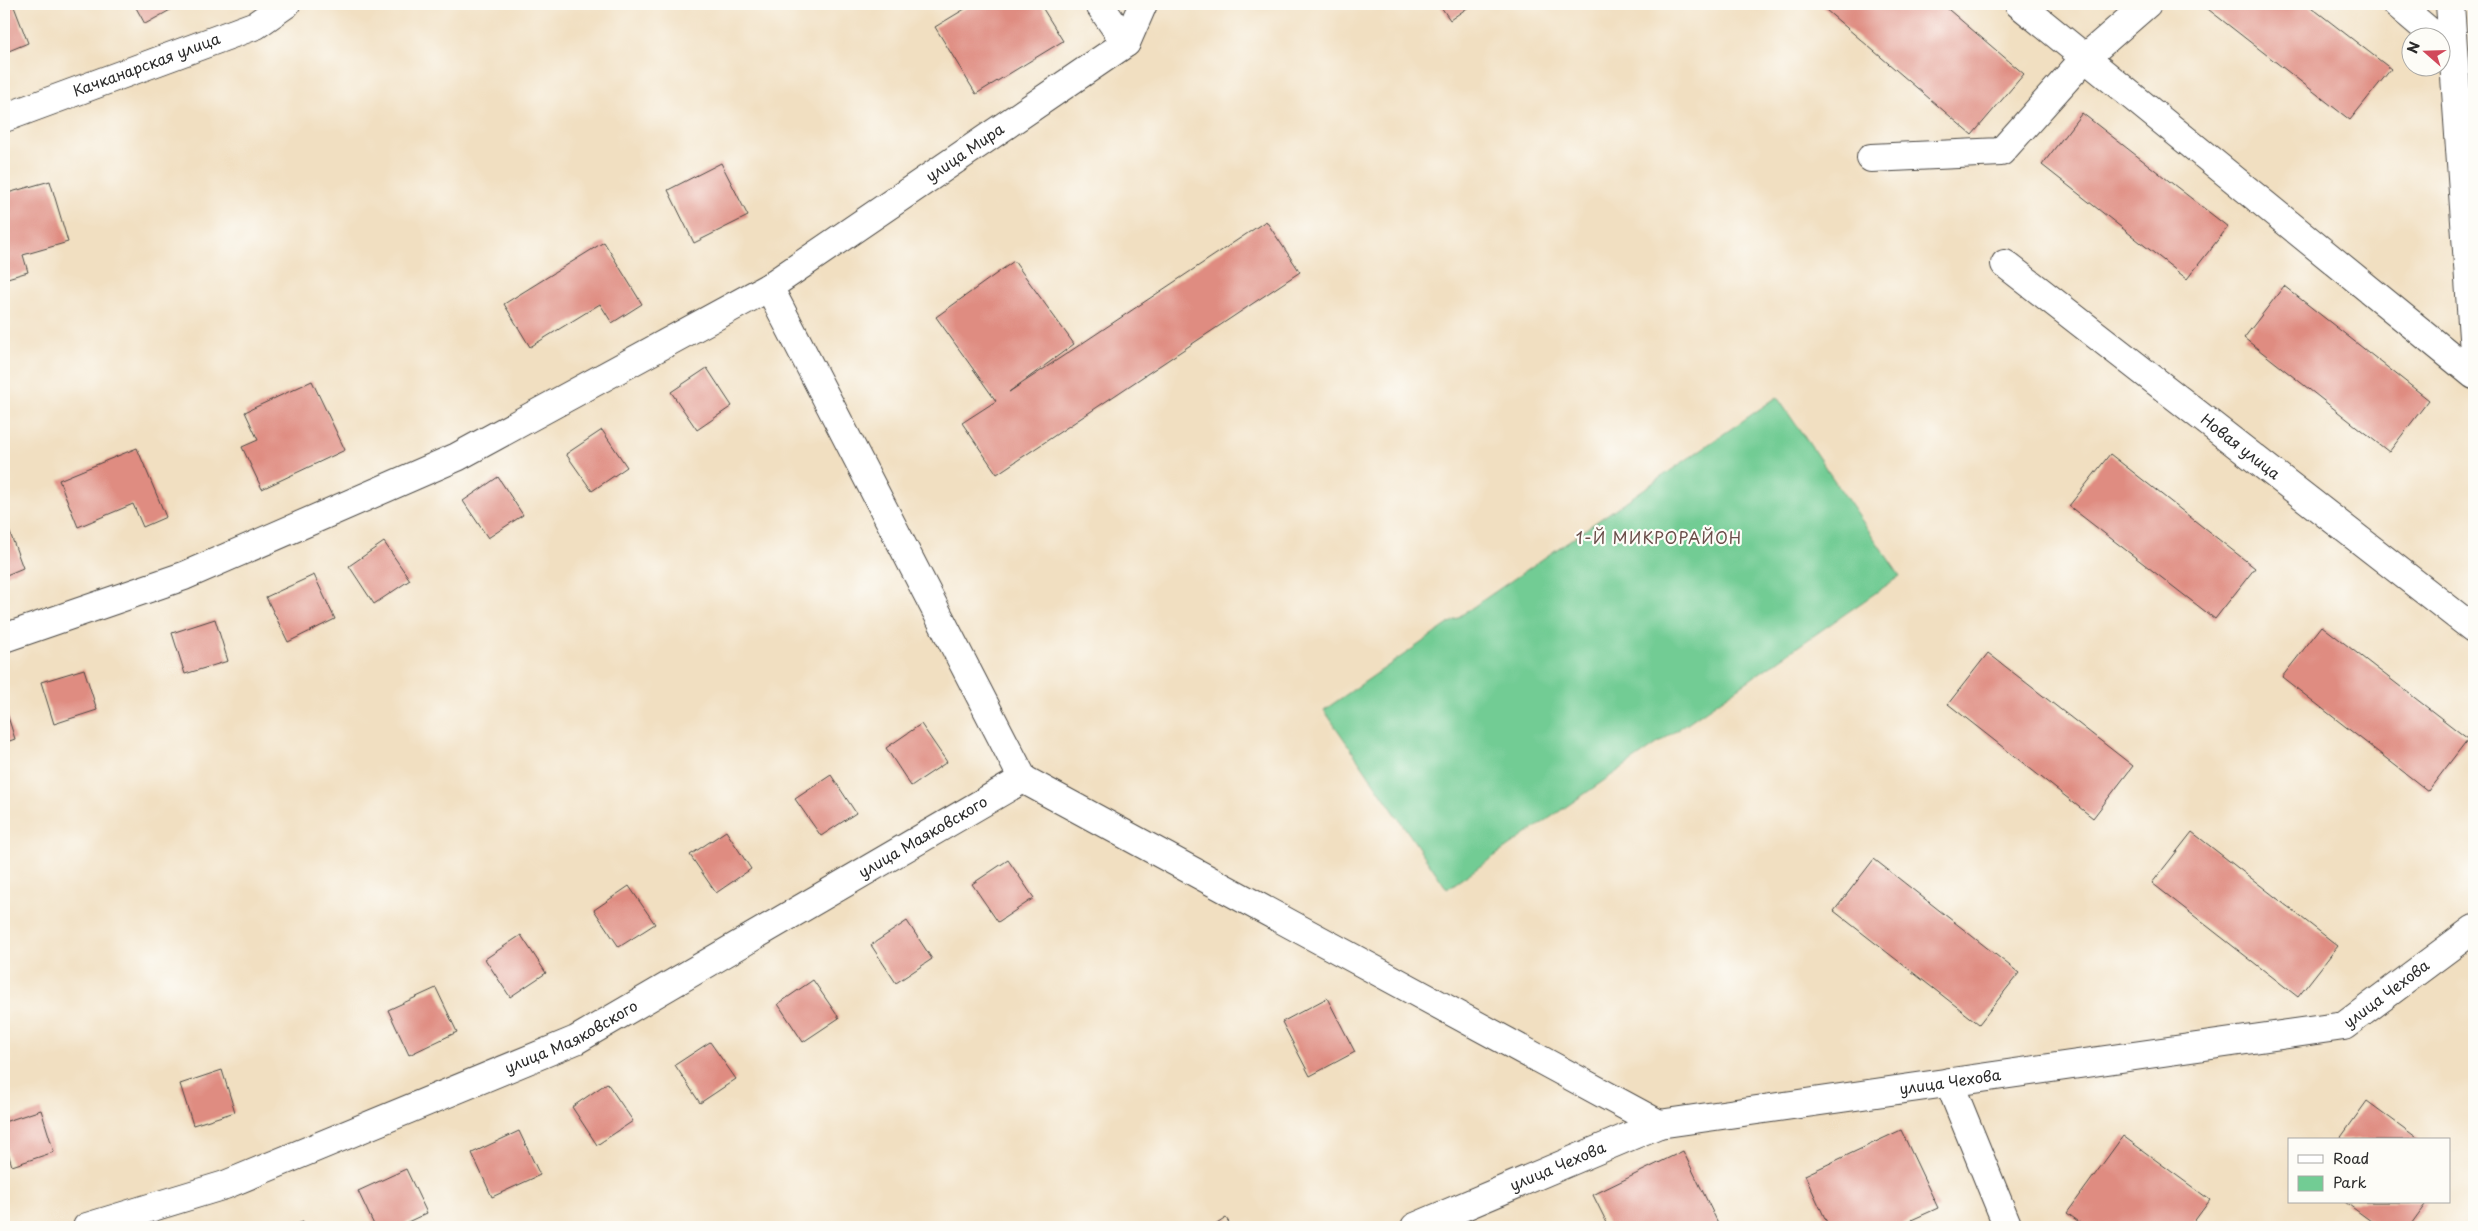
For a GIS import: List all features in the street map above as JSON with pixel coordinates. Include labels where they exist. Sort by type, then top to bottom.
[{"type":"street","name":"Качканарская улица","points":[[4,118],[256,25],[286,4]]},
{"type":"street","points":[[1099,4],[1126,43]]},
{"type":"street","points":[[1126,43],[1143,4]]},
{"type":"street","points":[[2019,4],[2474,375]]},
{"type":"street","points":[[1872,158],[2001,152],[2085,58],[2147,4]]},
{"type":"street","points":[[2397,4],[2451,49]]},
{"type":"street","points":[[2450,4],[2451,49],[2472,290],[2474,352]]},
{"type":"street","name":"улица Мира","points":[[4,638],[184,576],[456,457],[769,287],[1126,43]]},
{"type":"street","name":"Новая улица","points":[[2005,264],[2474,629]]},
{"type":"street","points":[[769,287],[1023,779],[1659,1124]]},
{"type":"street","name":"улица Маяковского","points":[[87,1227],[225,1184],[576,1040],[1023,779]]},
{"type":"street","name":"улица Чехова","points":[[1415,1227],[1659,1124],[2344,1026],[2474,929]]},
{"type":"street","points":[[1949,1082],[2008,1227]]},
{"type":"green space","points":[[1777,397],[1900,576],[1447,889],[1324,710]]},
{"type":"building","points":[[4,4],[13,4],[28,43],[4,53]]},
{"type":"building","points":[[134,4],[181,4],[145,24]]},
{"type":"building","points":[[973,4],[1040,4],[1063,41],[976,94],[935,27]]},
{"type":"building","points":[[1439,4],[1473,4],[1450,20]]},
{"type":"building","points":[[1819,4],[1942,4],[2024,74],[1972,135]]},
{"type":"building","points":[[2206,4],[2307,4],[2391,69],[2350,120],[2204,6]]},
{"type":"building","points":[[2082,113],[2228,227],[2187,279],[2042,165]]},
{"type":"building","points":[[721,163],[748,216],[694,243],[668,190]]},
{"type":"building","points":[[50,181],[68,242],[23,255],[28,272],[4,279],[4,194]]},
{"type":"building","points":[[1266,221],[1300,272],[997,474],[962,423],[996,401],[936,317],[1014,261],[1074,344],[1009,392]]},
{"type":"building","points":[[604,242],[642,304],[612,323],[600,304],[530,347],[504,304]]},
{"type":"building","points":[[2284,286],[2429,400],[2389,452],[2244,338]]},
{"type":"building","points":[[707,368],[732,406],[697,430],[671,392]]},
{"type":"building","points":[[312,381],[345,450],[262,489],[242,447],[258,440],[245,412]]},
{"type":"building","points":[[602,430],[627,467],[592,491],[566,454]]},
{"type":"building","points":[[137,448],[166,517],[143,527],[133,504],[78,527],[59,480]]},
{"type":"building","points":[[2110,454],[2255,568],[2215,619],[2069,506]]},
{"type":"building","points":[[498,477],[523,515],[488,538],[463,501]]},
{"type":"building","points":[[6,522],[23,568],[4,576],[4,523]]},
{"type":"building","points":[[384,542],[410,580],[374,604],[349,566]]},
{"type":"building","points":[[314,575],[335,619],[288,642],[266,597]]},
{"type":"building","points":[[215,619],[228,661],[185,674],[172,633]]},
{"type":"building","points":[[2322,626],[2468,739],[2428,791],[2282,677]]},
{"type":"building","points":[[1988,653],[2133,766],[2093,818],[1948,704]]},
{"type":"building","points":[[84,669],[97,710],[54,724],[41,682]]},
{"type":"building","points":[[4,704],[15,739],[4,743]]},
{"type":"building","points":[[921,724],[947,762],[911,786],[886,748]]},
{"type":"building","points":[[831,775],[856,813],[821,836],[795,799]]},
{"type":"building","points":[[726,831],[751,869],[716,893],[690,855]]},
{"type":"building","points":[[2192,832],[2338,946],[2298,997],[2152,883]]},
{"type":"building","points":[[1874,859],[2019,973],[1979,1024],[1834,911]]},
{"type":"building","points":[[1008,860],[1034,898],[998,922],[972,884]]},
{"type":"building","points":[[629,886],[655,924],[619,947],[594,910]]},
{"type":"building","points":[[907,921],[932,959],[896,983],[871,945]]},
{"type":"building","points":[[521,935],[546,973],[510,997],[485,959]]},
{"type":"building","points":[[813,980],[839,1018],[803,1042],[778,1004]]},
{"type":"building","points":[[436,988],[457,1032],[409,1055],[388,1010]]},
{"type":"building","points":[[1327,998],[1355,1052],[1310,1076],[1282,1022]]},
{"type":"building","points":[[710,1042],[736,1079],[700,1103],[675,1065]]},
{"type":"building","points":[[222,1070],[235,1112],[193,1125],[180,1084]]},
{"type":"building","points":[[607,1083],[633,1121],[597,1145],[572,1107]]},
{"type":"building","points":[[2367,1101],[2417,1138],[2340,1138]]},
{"type":"building","points":[[41,1110],[54,1152],[12,1166],[4,1140],[4,1122]]},
{"type":"building","points":[[1901,1130],[1938,1208],[1896,1227],[1829,1227],[1805,1175]]},
{"type":"building","points":[[519,1131],[540,1175],[492,1197],[472,1153]]},
{"type":"building","points":[[2123,1136],[2210,1200],[2190,1227],[2086,1227],[2067,1213]]},
{"type":"building","points":[[1683,1151],[1719,1225],[1714,1227],[1609,1227],[1593,1195]]},
{"type":"building","points":[[406,1169],[427,1213],[397,1227],[375,1227],[358,1191]]},
{"type":"building","points":[[2348,1204],[2426,1204],[2409,1227],[2379,1227]]},
{"type":"building","points":[[1226,1218],[1232,1227],[1212,1227]]},
{"type":"building","points":[[303,1222],[304,1227],[287,1227]]},
{"type":"district","name":"1-Й МИКРОРАЙОН","points":[[1659,538]]}]
